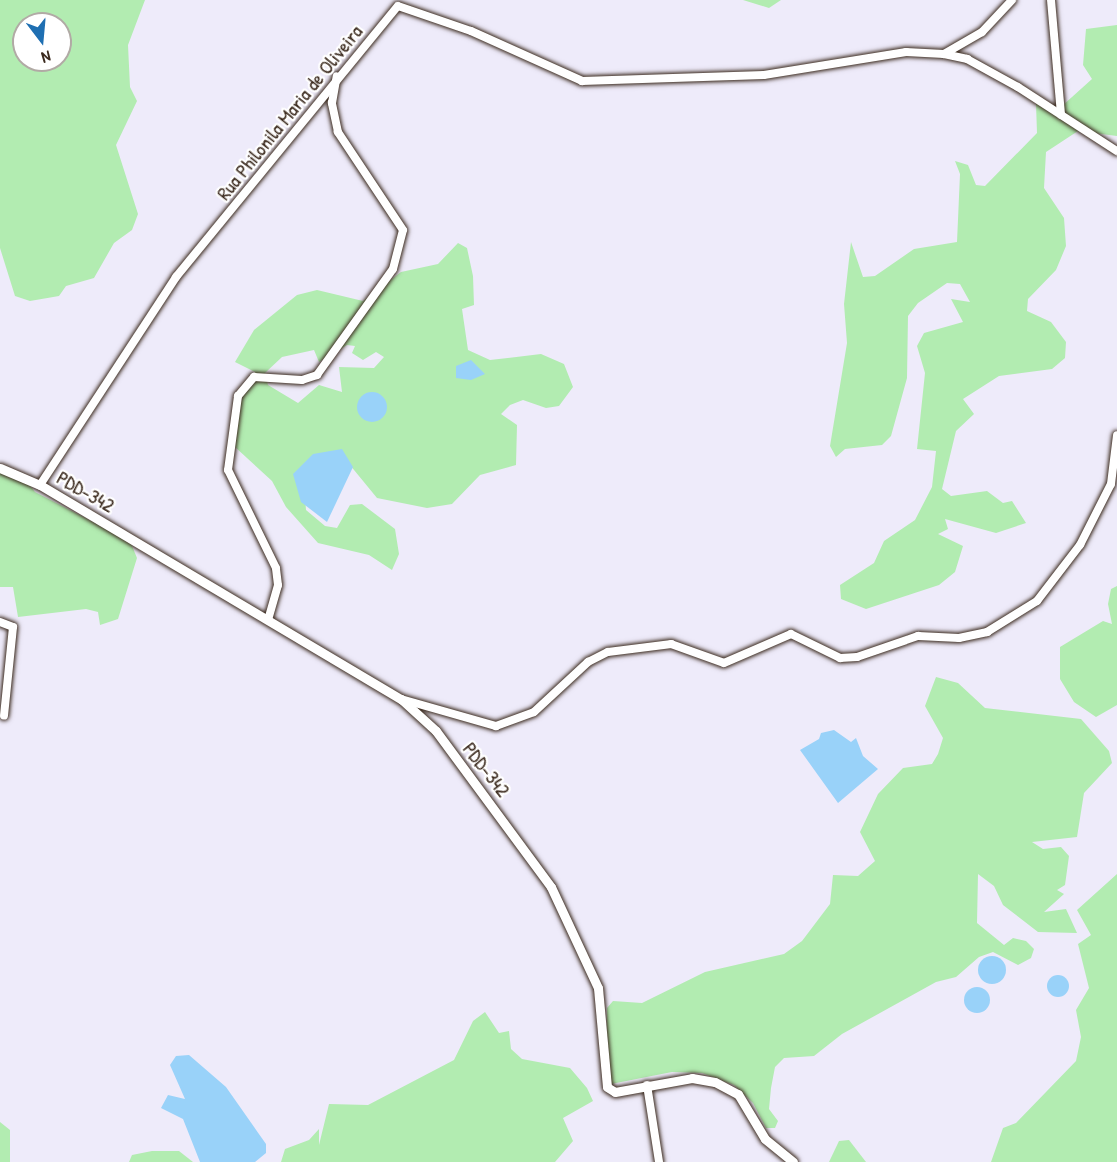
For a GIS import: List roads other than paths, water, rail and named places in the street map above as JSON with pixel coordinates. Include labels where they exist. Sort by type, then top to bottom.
[{"type":"street","points":[[944,54],[982,32],[1012,0]]},
{"type":"street","points":[[1051,0],[1061,115]]},
{"type":"street","name":"Rua Philonila Maria de Oliveira","points":[[40,485],[176,277],[397,3],[471,31],[582,81],[764,75],[906,52],[944,54],[967,59],[1061,115],[1117,152]]},
{"type":"street","points":[[268,620],[278,585],[276,568],[228,470],[238,396],[254,377],[302,381],[317,375],[393,269],[403,230],[338,132],[332,103],[337,76]]},
{"type":"street","points":[[401,699],[496,726],[534,712],[588,662],[608,652],[671,644],[724,663],[790,634],[840,658],[857,657],[918,636],[959,638],[987,632],[1037,601],[1080,545],[1106,497],[1117,435]]},
{"type":"street","name":"PDD-342","points":[[0,468],[40,485],[401,699],[436,731],[551,887],[597,988],[607,1087],[615,1092],[692,1078],[738,1094],[765,1140],[794,1162]]},
{"type":"street","points":[[1106,497],[1117,498]]},
{"type":"street","points":[[0,622],[13,627],[4,716]]},
{"type":"street","points":[[647,1085],[659,1162]]},
{"type":"water","points":[[471,360],[485,374],[471,380],[456,378],[456,366]]},
{"type":"water","points":[[372,392],[383,396],[387,407],[383,418],[372,422],[361,418],[357,407],[361,396]]},
{"type":"water","points":[[342,449],[353,467],[327,522],[301,502],[293,474],[313,454]]},
{"type":"water","points":[[834,730],[851,742],[856,738],[863,756],[878,769],[838,803],[800,750],[819,739],[821,733]]},
{"type":"water","points":[[992,956],[1002,960],[1006,970],[1002,980],[992,984],[982,980],[978,970],[982,960]]},
{"type":"water","points":[[1054,975],[1062,975],[1069,982],[1069,990],[1062,997],[1054,997],[1047,990],[1047,982]]},
{"type":"water","points":[[977,987],[986,991],[990,1000],[986,1009],[977,1013],[968,1009],[964,1000],[968,991]]},
{"type":"water","points":[[189,1055],[226,1087],[266,1144],[266,1153],[255,1162],[200,1162],[183,1119],[161,1108],[168,1095],[185,1099],[170,1065],[176,1056]]}]
